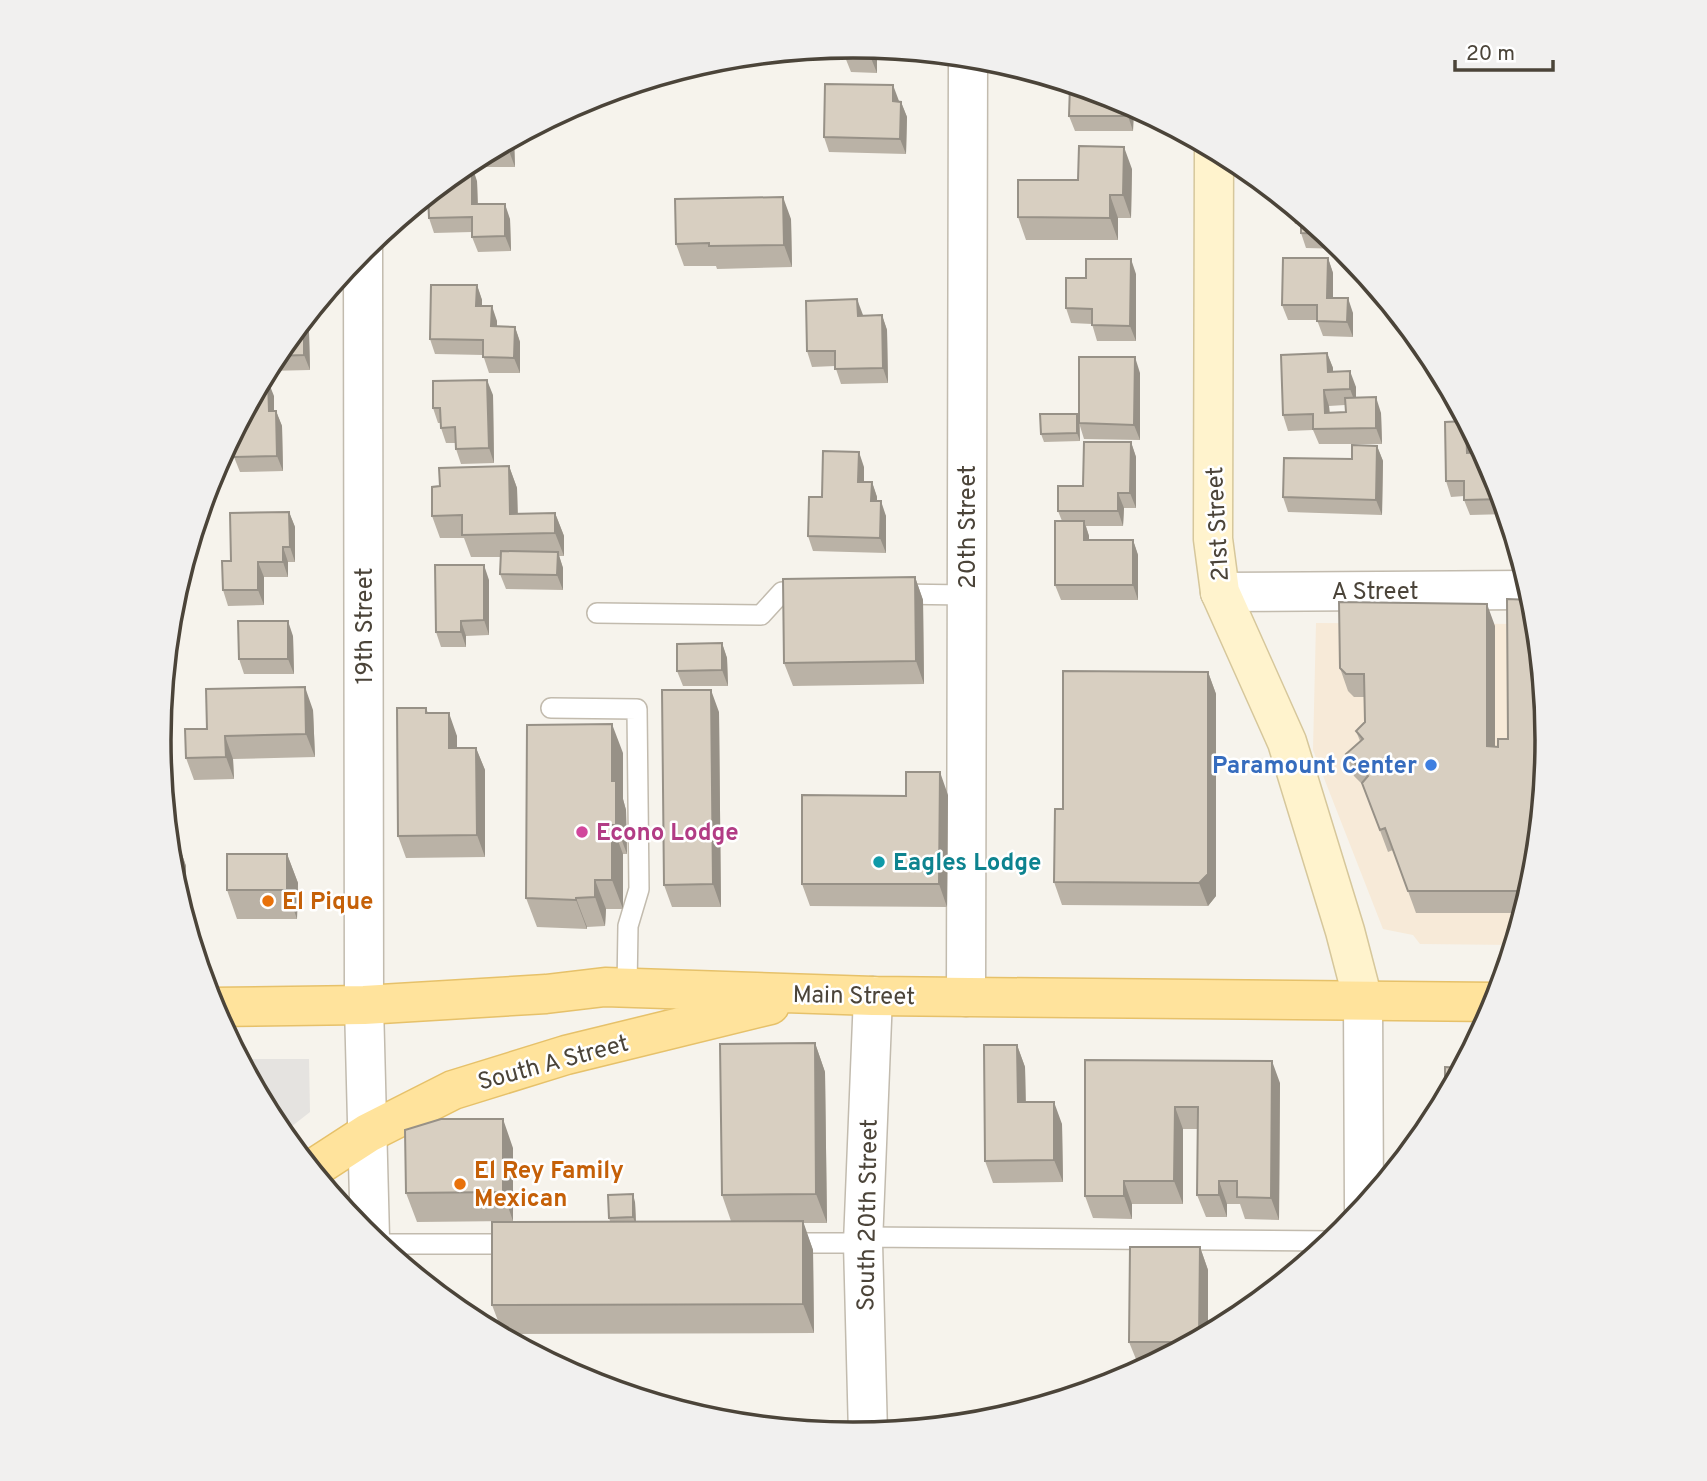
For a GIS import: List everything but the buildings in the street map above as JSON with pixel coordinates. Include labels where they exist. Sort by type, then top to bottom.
[{"type":"main road","name":"Main Street","points":[[225,1007],[364,1005],[546,995],[605,988],[873,996],[1484,1002]]},
{"type":"main road","name":"South A Street","points":[[319,1165],[368,1133],[453,1090],[550,1059],[811,995]]},
{"type":"street","name":"20th Street","points":[[966,997],[968,68]]},
{"type":"street","name":"21st Street","points":[[1214,161],[1213,539],[1220,593],[1287,742],[1345,930],[1363,1000]]},
{"type":"street","name":"19th Street","points":[[363,266],[364,1005],[370,1222]]},
{"type":"street","name":"A Street","points":[[1220,593],[1519,590]]},
{"type":"street","name":"South 20th Street","points":[[868,1423],[863,1240],[873,996]]},
{"type":"street","points":[[1363,1000],[1364,1194]]},
{"type":"lane","points":[[597,613],[761,615],[782,592],[821,593]]},
{"type":"lane","points":[[874,593],[967,595]]},
{"type":"lane","points":[[551,708],[637,709],[639,889],[628,926],[627,988]]},
{"type":"lane","points":[[769,1243],[863,1240],[1317,1241]]},
{"type":"lane","points":[[393,1244],[538,1244]]},
{"type":"shaded area","name":"Paramount Center","points":[[1316,623],[1526,624],[1535,696],[1535,785],[1523,874],[1505,945],[1420,944],[1413,935],[1383,929],[1313,750]]},
{"type":"shaded area","points":[[250,1059],[309,1059],[310,1112],[291,1127]]},
{"type":"place","name":"Paramount Center","points":[[1431,765]]},
{"type":"place","name":"Econo Lodge","points":[[582,832]]},
{"type":"place","name":"Eagles Lodge","points":[[879,862]]},
{"type":"place","name":"El Pique","points":[[268,901]]},
{"type":"place","name":"El Rey Family Mexican","points":[[460,1184]]}]
